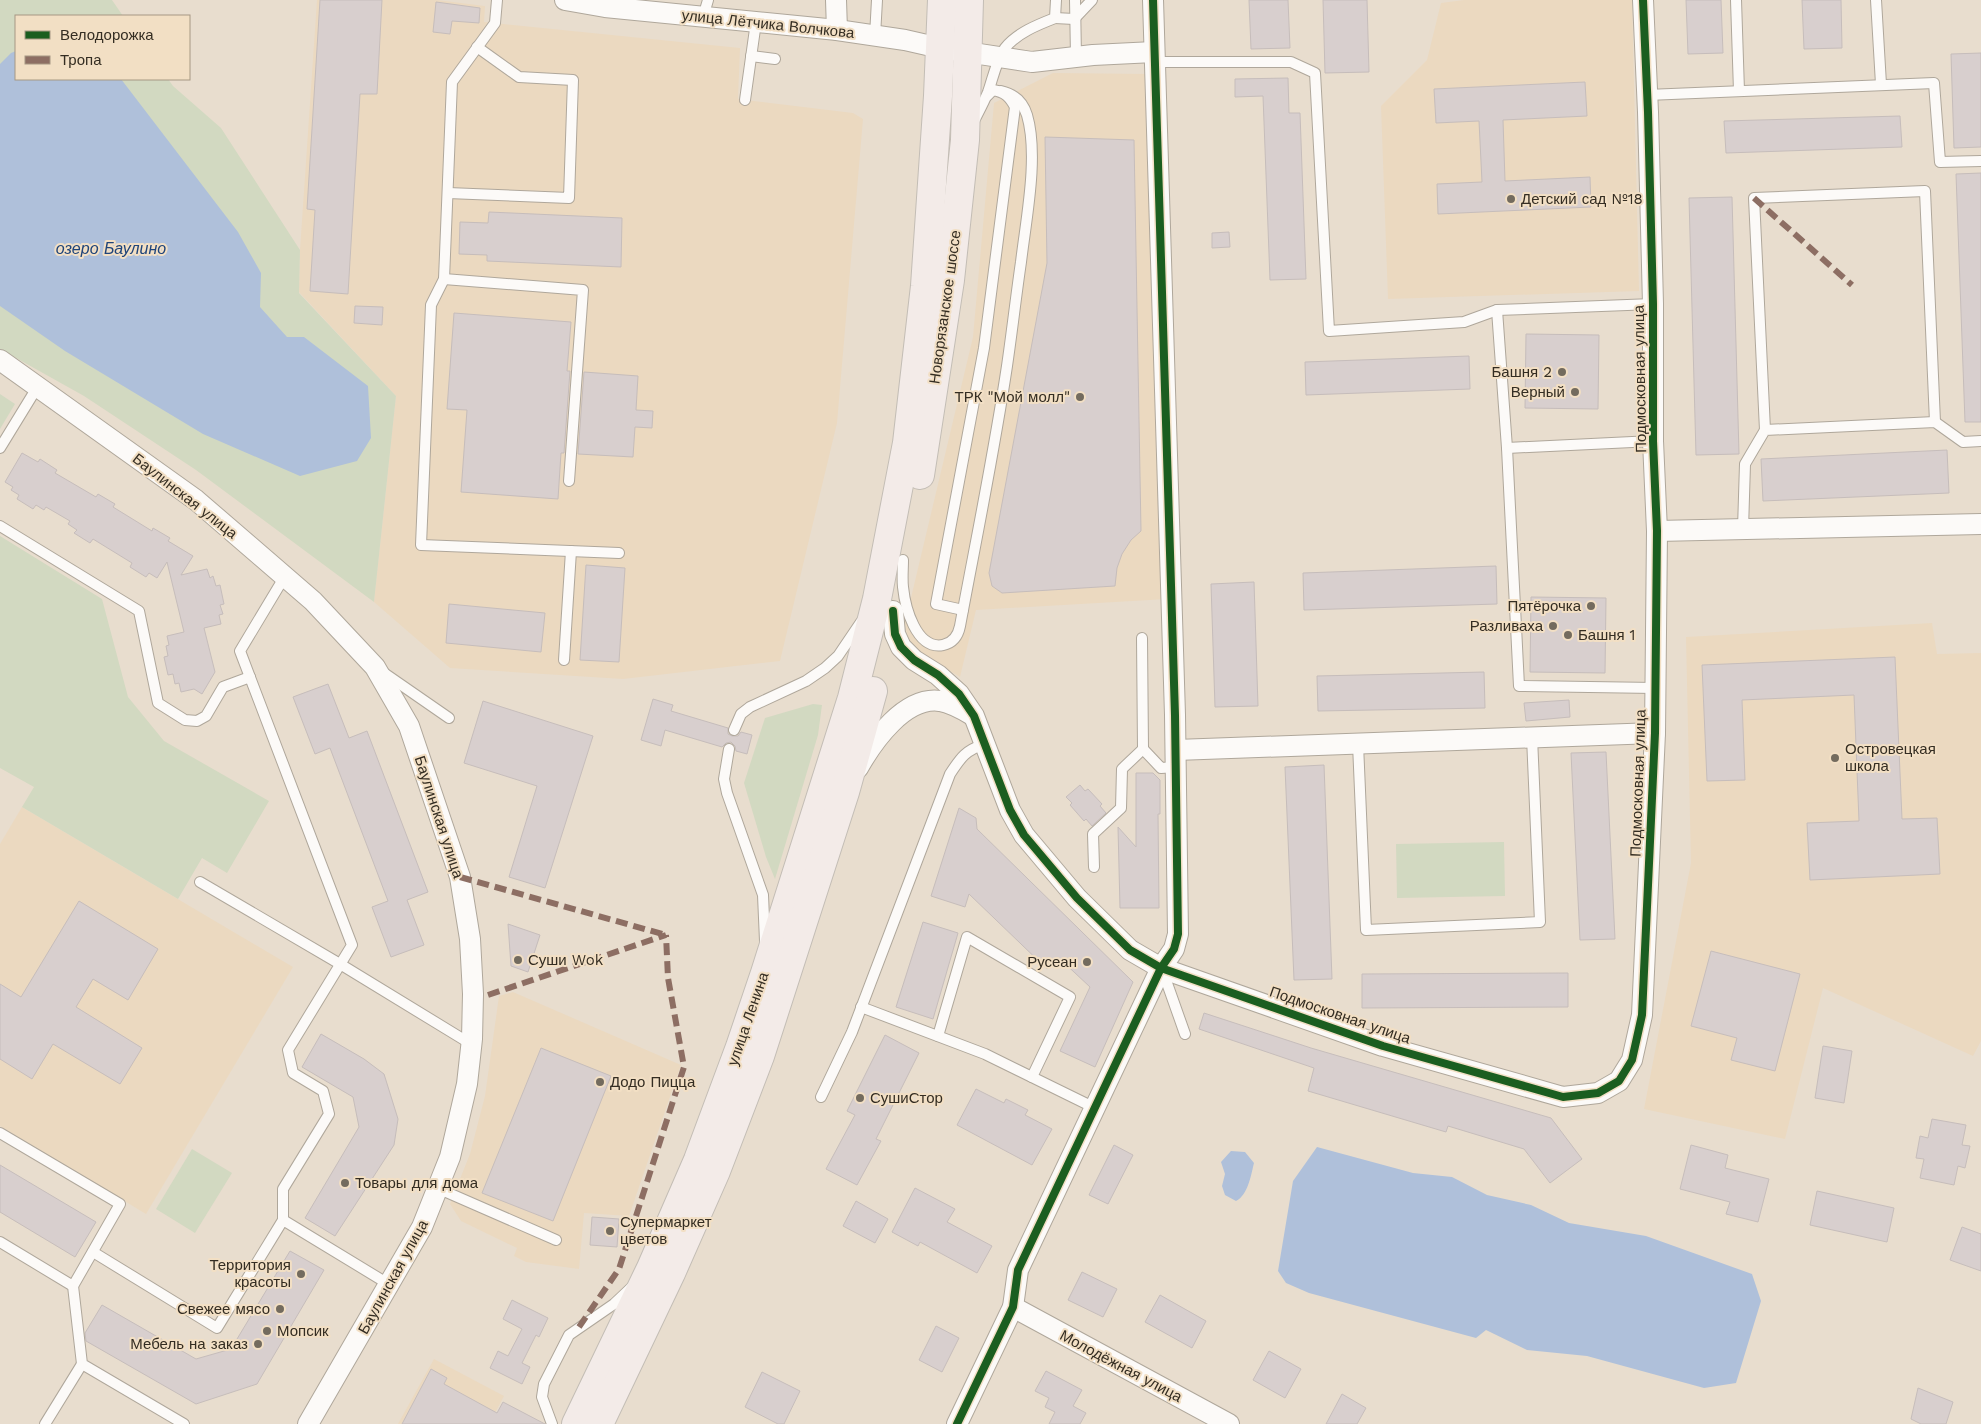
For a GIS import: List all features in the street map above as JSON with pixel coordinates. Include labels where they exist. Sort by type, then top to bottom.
[{"type":"main road","name":"Новорязанское шоссе","points":[[885,605],[907,443],[925,286],[942,0]]},
{"type":"main road","name":"Новорязанское шоссе","points":[[885,605],[903,560],[925,451],[950,280],[965,140],[969,0]]},
{"type":"main road","name":"улица Ленина","points":[[599,1424],[671,1273],[716,1171],[760,1056],[845,792],[885,605]]},
{"type":"main road","name":"улица Ленина","points":[[576,1424],[650,1268],[698,1160],[765,973],[852,698],[885,605]]},
{"type":"street","name":"улица Лётчика Волчкова","points":[[565,0],[705,8],[756,22],[838,30],[905,40],[967,53],[1032,62],[1093,54],[1154,57]]},
{"type":"street","points":[[836,0],[838,30]]},
{"type":"street","points":[[957,1424],[1013,1307],[1018,1270],[1162,968],[1174,949],[1178,934],[1176,759],[1153,0]]},
{"type":"street","name":"Подмосковная улица","points":[[885,605],[901,647],[914,660],[938,675],[959,694],[974,716],[1010,810],[1024,835],[1076,898],[1130,950],[1162,968],[1392,1048],[1563,1097],[1598,1093],[1619,1081],[1632,1060],[1642,1015],[1655,732],[1657,531],[1653,441],[1653,304],[1643,0]]},
{"type":"street","name":"Баулинская улица","points":[[0,360],[196,500],[313,601],[375,667],[409,726],[460,877],[470,939],[473,994],[467,1084],[450,1157],[422,1227],[308,1424]]},
{"type":"street","points":[[1657,531],[1981,524]]},
{"type":"street","points":[[845,792],[864,757],[882,733],[898,716],[912,707],[930,701],[940,702],[955,706],[974,716]]},
{"type":"street","points":[[1176,759],[1358,744],[1655,732]]},
{"type":"street","name":"Молодёжная улица","points":[[1013,1307],[1229,1424]]},
{"type":"lane","points":[[497,0],[495,23],[452,82],[444,280],[431,305],[421,545],[619,553]]},
{"type":"lane","points":[[875,36],[877,0]]},
{"type":"lane","points":[[1055,18],[1056,0]]},
{"type":"lane","points":[[1074,0],[1076,57]]},
{"type":"lane","points":[[965,140],[987,96],[1000,57],[1006,48],[1017,37],[1036,26],[1055,18],[1074,19],[1092,0]]},
{"type":"lane","points":[[1736,0],[1739,91]]},
{"type":"lane","points":[[1876,0],[1881,84]]},
{"type":"lane","points":[[745,100],[756,22]]},
{"type":"lane","points":[[448,193],[568,198],[573,80],[519,77],[477,48]]},
{"type":"lane","points":[[751,56],[775,58]]},
{"type":"lane","points":[[1154,57],[1291,62],[1315,73],[1329,331],[1464,322],[1496,310],[1653,304]]},
{"type":"lane","points":[[1647,95],[1934,83],[1940,162],[1981,161]]},
{"type":"lane","points":[[903,560],[903,587],[907,610],[916,630],[925,641],[937,646],[950,643],[958,633],[963,610],[1007,367],[1031,184],[1030,135],[1027,115],[1023,105],[1016,98],[1001,91],[993,90],[987,96]]},
{"type":"lane","points":[[963,610],[936,604],[984,348],[1015,107],[1010,97],[1001,91]]},
{"type":"lane","points":[[1743,529],[1745,464],[1765,430],[1754,198],[1925,191],[1935,422]]},
{"type":"lane","points":[[444,280],[583,290],[569,481]]},
{"type":"lane","points":[[1496,310],[1506,448],[1519,686],[1655,688]]},
{"type":"lane","points":[[0,448],[38,386]]},
{"type":"lane","points":[[1765,430],[1935,422],[1963,442],[1981,441]]},
{"type":"lane","points":[[1506,448],[1653,441]]},
{"type":"lane","points":[[0,526],[138,611],[158,703],[185,720],[197,721],[206,716],[223,687],[250,677]]},
{"type":"lane","points":[[564,660],[571,551]]},
{"type":"lane","points":[[92,1252],[217,1328],[283,1220],[283,1189],[329,1114],[323,1091],[293,1072],[288,1050],[352,945],[240,651],[285,576]]},
{"type":"lane","points":[[734,730],[741,714],[750,707],[806,681],[825,668],[885,605]]},
{"type":"lane","points":[[1142,638],[1143,749],[1161,768],[1176,759]]},
{"type":"lane","points":[[375,667],[449,718]]},
{"type":"lane","points":[[1358,744],[1366,930],[1540,922],[1532,737]]},
{"type":"lane","points":[[821,1097],[852,1032],[950,774],[961,757],[970,749],[985,744]]},
{"type":"lane","points":[[729,749],[724,779],[727,793],[763,895],[765,973]]},
{"type":"lane","points":[[1094,867],[1093,834],[1121,808],[1122,769],[1143,749]]},
{"type":"lane","points":[[200,882],[471,1044]]},
{"type":"lane","points":[[938,1036],[967,937],[1070,997],[1032,1078]]},
{"type":"lane","points":[[1162,968],[1185,1034]]},
{"type":"lane","points":[[861,1007],[985,1054],[1095,1108]]},
{"type":"lane","points":[[0,1133],[120,1204],[73,1286],[82,1364],[45,1424]]},
{"type":"lane","points":[[437,1188],[556,1240]]},
{"type":"lane","points":[[283,1220],[390,1285]]},
{"type":"lane","points":[[0,1242],[73,1286]]},
{"type":"lane","points":[[552,1424],[542,1397],[544,1384],[569,1335],[614,1304],[650,1268]]},
{"type":"lane","points":[[82,1364],[184,1424]]},
{"type":"shaded area","points":[[317,0],[437,0],[485,6],[484,22],[740,48],[738,99],[853,113],[863,119],[837,423],[780,661],[623,679],[450,668],[374,602],[396,396],[299,292],[300,250]]},
{"type":"shaded area","name":"Детский сад №18","points":[[1464,0],[1632,0],[1639,291],[1388,299],[1381,106],[1427,60],[1441,3]]},
{"type":"shaded area","points":[[1053,73],[1149,74],[1167,599],[976,610],[960,677],[920,653],[908,641],[905,623],[973,337],[994,103]]},
{"type":"shaded area","name":"Островецкая школа","points":[[1932,623],[1937,654],[1981,653],[1981,1041],[1973,1056],[1823,988],[1785,1139],[1644,1109],[1691,863],[1686,637]]},
{"type":"shaded area","points":[[22,807],[293,967],[146,1214],[0,1126],[0,844]]},
{"type":"shaded area","points":[[513,992],[681,1065],[629,1216],[584,1213],[579,1269],[526,1262],[514,1256],[517,1248],[461,1221],[450,1204],[470,1154],[485,1096],[499,996]]},
{"type":"shaded area","points":[[434,1359],[504,1396],[489,1424],[398,1424]]},
{"type":"green space","name":"озеро Баулино","points":[[0,0],[112,0],[122,15],[15,15],[15,80],[169,80],[173,86],[221,128],[300,250],[299,293],[396,396],[374,602],[196,470],[84,396],[0,349]]},
{"type":"green space","points":[[0,394],[15,404],[0,429]]},
{"type":"green space","points":[[0,536],[102,599],[128,697],[164,741],[269,801],[227,873],[202,858],[178,899],[22,807],[34,787],[0,768]]},
{"type":"green space","points":[[813,704],[822,705],[818,735],[775,879],[766,857],[744,783],[765,718]]},
{"type":"green space","points":[[1504,842],[1505,896],[1397,898],[1396,844]]},
{"type":"green space","points":[[192,1149],[232,1173],[195,1233],[156,1209]]},
{"type":"water","name":"озеро Баулино","points":[[15,51],[15,80],[122,80],[238,232],[261,273],[260,307],[287,337],[304,337],[368,386],[371,438],[357,461],[300,476],[203,434],[65,351],[0,306],[0,64]]},
{"type":"water","points":[[1317,1147],[1413,1173],[1452,1177],[1487,1195],[1531,1205],[1569,1223],[1646,1236],[1752,1274],[1761,1301],[1736,1383],[1704,1388],[1587,1356],[1527,1350],[1486,1330],[1476,1338],[1309,1293],[1286,1283],[1278,1271],[1293,1181]]},
{"type":"water","points":[[1231,1151],[1245,1152],[1254,1163],[1246,1190],[1236,1201],[1225,1195],[1222,1186],[1225,1174],[1221,1162]]},
{"type":"building","points":[[320,0],[382,0],[377,94],[360,94],[348,294],[310,291],[315,210],[307,209]]},
{"type":"building","points":[[1249,0],[1288,0],[1290,48],[1251,49]]},
{"type":"building","points":[[1323,0],[1367,0],[1369,72],[1325,73]]},
{"type":"building","points":[[1686,0],[1721,0],[1723,53],[1688,54]]},
{"type":"building","points":[[1802,0],[1841,0],[1842,48],[1804,49]]},
{"type":"building","points":[[436,2],[480,8],[479,23],[452,21],[450,34],[433,32]]},
{"type":"building","points":[[1981,53],[1981,147],[1954,148],[1951,54]]},
{"type":"building","points":[[1288,78],[1289,113],[1300,113],[1306,279],[1270,280],[1263,96],[1235,97],[1235,79]]},
{"type":"building","points":[[1585,82],[1587,116],[1503,120],[1505,181],[1590,177],[1591,207],[1438,214],[1437,184],[1482,182],[1479,121],[1436,123],[1434,89]]},
{"type":"building","points":[[1900,116],[1902,147],[1726,153],[1724,121]]},
{"type":"building","name":"ТРК \"Мой молл\"","points":[[1045,137],[1134,140],[1141,531],[1131,540],[1122,554],[1117,568],[1115,586],[1002,593],[992,586],[989,573],[1047,263]]},
{"type":"building","points":[[1981,173],[1981,422],[1965,422],[1956,174]]},
{"type":"building","points":[[1732,197],[1739,454],[1696,455],[1689,198]]},
{"type":"building","points":[[489,212],[622,218],[621,267],[487,261],[487,255],[459,254],[460,222],[488,223]]},
{"type":"building","points":[[1229,232],[1230,247],[1212,248],[1212,233]]},
{"type":"building","points":[[355,306],[383,307],[382,325],[354,323]]},
{"type":"building","points":[[454,313],[571,322],[567,371],[570,371],[564,453],[561,453],[558,499],[461,492],[467,410],[447,409]]},
{"type":"building","name":"Башня 2","points":[[1526,334],[1599,335],[1598,409],[1525,408]]},
{"type":"building","points":[[1469,356],[1470,389],[1306,395],[1305,362]]},
{"type":"building","points":[[584,372],[638,376],[636,410],[653,411],[652,428],[635,427],[633,457],[578,454]]},
{"type":"building","points":[[1947,450],[1949,493],[1763,501],[1761,459]]},
{"type":"building","points":[[22,453],[38,462],[40,459],[57,470],[55,473],[96,497],[98,494],[115,504],[113,507],[152,531],[153,528],[170,538],[168,541],[193,556],[181,575],[207,569],[210,578],[213,576],[216,586],[220,585],[224,604],[220,605],[223,614],[219,615],[221,624],[204,628],[215,672],[202,694],[194,689],[181,692],[179,683],[175,684],[173,674],[168,675],[164,657],[168,656],[166,646],[169,645],[167,636],[184,632],[167,562],[157,578],[149,573],[146,577],[130,567],[132,563],[93,539],[90,543],[74,533],[77,530],[68,524],[70,521],[46,507],[44,510],[36,505],[33,509],[17,499],[19,495],[11,490],[13,487],[5,482]]},
{"type":"building","points":[[586,565],[625,568],[619,662],[580,660]]},
{"type":"building","points":[[1496,566],[1497,604],[1304,610],[1303,573]]},
{"type":"building","points":[[1254,582],[1258,706],[1215,707],[1211,584]]},
{"type":"building","name":"Башня 1","points":[[1531,597],[1606,598],[1605,673],[1530,672]]},
{"type":"building","points":[[449,604],[545,613],[541,652],[446,643]]},
{"type":"building","points":[[1895,657],[1902,819],[1937,818],[1940,874],[1810,880],[1807,823],[1859,821],[1854,695],[1742,700],[1745,780],[1707,781],[1702,665]]},
{"type":"building","points":[[1484,672],[1485,708],[1318,711],[1317,676]]},
{"type":"building","points":[[328,684],[349,738],[367,731],[428,892],[407,900],[424,945],[391,957],[372,907],[388,901],[330,748],[315,754],[293,697]]},
{"type":"building","points":[[653,699],[673,705],[671,711],[728,728],[728,734],[732,736],[738,736],[741,732],[752,735],[747,754],[736,751],[735,746],[731,742],[726,743],[722,747],[665,730],[661,746],[641,740]]},
{"type":"building","points":[[1569,700],[1570,717],[1526,721],[1524,703]]},
{"type":"building","points":[[483,701],[593,736],[545,888],[509,877],[537,786],[464,763]]},
{"type":"building","points":[[1606,752],[1615,939],[1580,940],[1571,753]]},
{"type":"building","points":[[1324,765],[1332,979],[1294,980],[1285,767]]},
{"type":"building","points":[[1136,773],[1153,773],[1160,780],[1160,814],[1158,814],[1159,908],[1120,908],[1118,827],[1136,847]]},
{"type":"building","points":[[1080,785],[1085,791],[1088,789],[1102,804],[1100,806],[1106,813],[1092,826],[1086,819],[1084,821],[1070,805],[1072,803],[1066,797]]},
{"type":"building","points":[[959,808],[976,818],[977,829],[1133,982],[1095,1067],[1060,1051],[1090,987],[1059,958],[1047,969],[969,894],[965,907],[931,896]]},
{"type":"building","points":[[79,901],[158,949],[128,1000],[93,979],[76,1007],[142,1048],[120,1084],[53,1044],[32,1079],[0,1059],[0,984],[21,997]]},
{"type":"building","points":[[923,922],[958,933],[933,1019],[896,1007]]},
{"type":"building","points":[[508,924],[540,935],[528,972],[511,966]]},
{"type":"building","points":[[1711,951],[1800,974],[1775,1071],[1731,1060],[1737,1038],[1691,1026]]},
{"type":"building","points":[[1568,973],[1568,1007],[1362,1008],[1362,974]]},
{"type":"building","points":[[1204,1013],[1311,1048],[1551,1118],[1582,1159],[1550,1183],[1524,1149],[1448,1126],[1446,1132],[1308,1091],[1314,1068],[1199,1029]]},
{"type":"building","points":[[321,1034],[364,1059],[384,1074],[398,1119],[394,1145],[335,1236],[305,1218],[359,1127],[353,1097],[302,1067]]},
{"type":"building","points":[[885,1035],[919,1053],[876,1139],[881,1141],[857,1185],[826,1169],[855,1115],[847,1111]]},
{"type":"building","points":[[1823,1046],[1852,1051],[1844,1103],[1815,1098]]},
{"type":"building","points":[[541,1048],[611,1076],[553,1221],[482,1193]]},
{"type":"building","points":[[976,1089],[1004,1103],[1006,1099],[1028,1110],[1025,1115],[1052,1129],[1032,1165],[957,1125]]},
{"type":"building","points":[[1932,1119],[1966,1125],[1962,1145],[1970,1146],[1965,1168],[1958,1166],[1954,1185],[1920,1178],[1924,1159],[1916,1158],[1920,1136],[1928,1138]]},
{"type":"building","points":[[1114,1145],[1133,1155],[1108,1204],[1089,1195]]},
{"type":"building","points":[[1691,1145],[1728,1155],[1725,1168],[1769,1179],[1758,1222],[1726,1214],[1730,1202],[1680,1189]]},
{"type":"building","points":[[0,1165],[96,1222],[75,1257],[0,1212]]},
{"type":"building","points":[[915,1188],[955,1209],[947,1222],[992,1246],[977,1273],[920,1242],[918,1246],[892,1232]]},
{"type":"building","points":[[1817,1191],[1894,1208],[1887,1242],[1810,1225]]},
{"type":"building","points":[[856,1201],[888,1219],[875,1243],[843,1226]]},
{"type":"building","points":[[592,1217],[619,1219],[617,1247],[590,1245]]},
{"type":"building","points":[[1962,1227],[1981,1234],[1981,1271],[1950,1260]]},
{"type":"building","points":[[290,1251],[324,1270],[257,1384],[196,1404],[86,1341],[85,1333],[102,1305],[196,1359],[231,1349]]},
{"type":"building","points":[[1082,1272],[1117,1289],[1103,1317],[1068,1300]]},
{"type":"building","points":[[1160,1295],[1206,1321],[1192,1348],[1145,1322]]},
{"type":"building","points":[[512,1300],[548,1318],[539,1337],[536,1335],[522,1363],[530,1367],[522,1384],[490,1368],[498,1351],[508,1356],[522,1329],[503,1319]]},
{"type":"building","points":[[936,1326],[959,1338],[942,1372],[919,1360]]},
{"type":"building","points":[[1269,1351],[1301,1369],[1285,1398],[1253,1380]]},
{"type":"building","points":[[431,1369],[447,1378],[444,1384],[497,1413],[503,1402],[545,1424],[402,1424]]},
{"type":"building","points":[[1046,1371],[1082,1390],[1073,1406],[1086,1413],[1080,1424],[1049,1424],[1055,1412],[1045,1407],[1049,1398],[1035,1391]]},
{"type":"building","points":[[762,1372],[800,1391],[784,1424],[778,1424],[745,1407]]},
{"type":"building","points":[[1918,1388],[1953,1402],[1946,1424],[1921,1424],[1911,1419]]},
{"type":"building","points":[[1342,1394],[1366,1408],[1357,1424],[1326,1424]]},
{"type":"marked path","points":[[1754,198],[1852,285]]},
{"type":"marked path","points":[[460,877],[666,935]]},
{"type":"marked path","points":[[488,995],[666,935]]},
{"type":"marked path","points":[[579,1327],[619,1269],[684,1067],[668,978],[666,935]]},
{"type":"cycle path","points":[[957,1424],[1013,1307],[1018,1270],[1161,968],[1174,949],[1178,934],[1175,715],[1153,0]]},
{"type":"cycle path","points":[[893,611],[895,634],[901,647],[914,660],[938,675],[959,694],[974,716],[1010,810],[1024,835],[1077,898],[1130,950],[1161,968],[1383,1046],[1563,1097],[1598,1093],[1619,1081],[1632,1060],[1642,1015],[1655,733],[1657,531],[1653,441],[1653,304],[1648,112],[1643,0]]},
{"type":"place","name":"Детский сад №18","points":[[1511,199]]},
{"type":"place","name":"Башня 2","points":[[1562,372]]},
{"type":"place","name":"Верный","points":[[1575,392]]},
{"type":"place","name":"ТРК \"Мой молл\"","points":[[1080,397]]},
{"type":"place","name":"Пятёрочка","points":[[1591,606]]},
{"type":"place","name":"Разливаха","points":[[1553,626]]},
{"type":"place","name":"Башня 1","points":[[1568,635]]},
{"type":"place","name":"Островецкая школа","points":[[1835,758]]},
{"type":"place","name":"Суши Wok","points":[[518,960]]},
{"type":"place","name":"Русеан","points":[[1087,962]]},
{"type":"place","name":"Додо Пицца","points":[[600,1082]]},
{"type":"place","name":"СушиСтор","points":[[860,1098]]},
{"type":"place","name":"Товары для дома","points":[[345,1183]]},
{"type":"place","name":"Супермаркет цветов","points":[[610,1231]]},
{"type":"place","name":"Территория красоты","points":[[301,1274]]},
{"type":"place","name":"Свежее мясо","points":[[280,1309]]},
{"type":"place","name":"Мопсик","points":[[267,1331]]},
{"type":"place","name":"Мебель на заказ","points":[[258,1344]]}]
